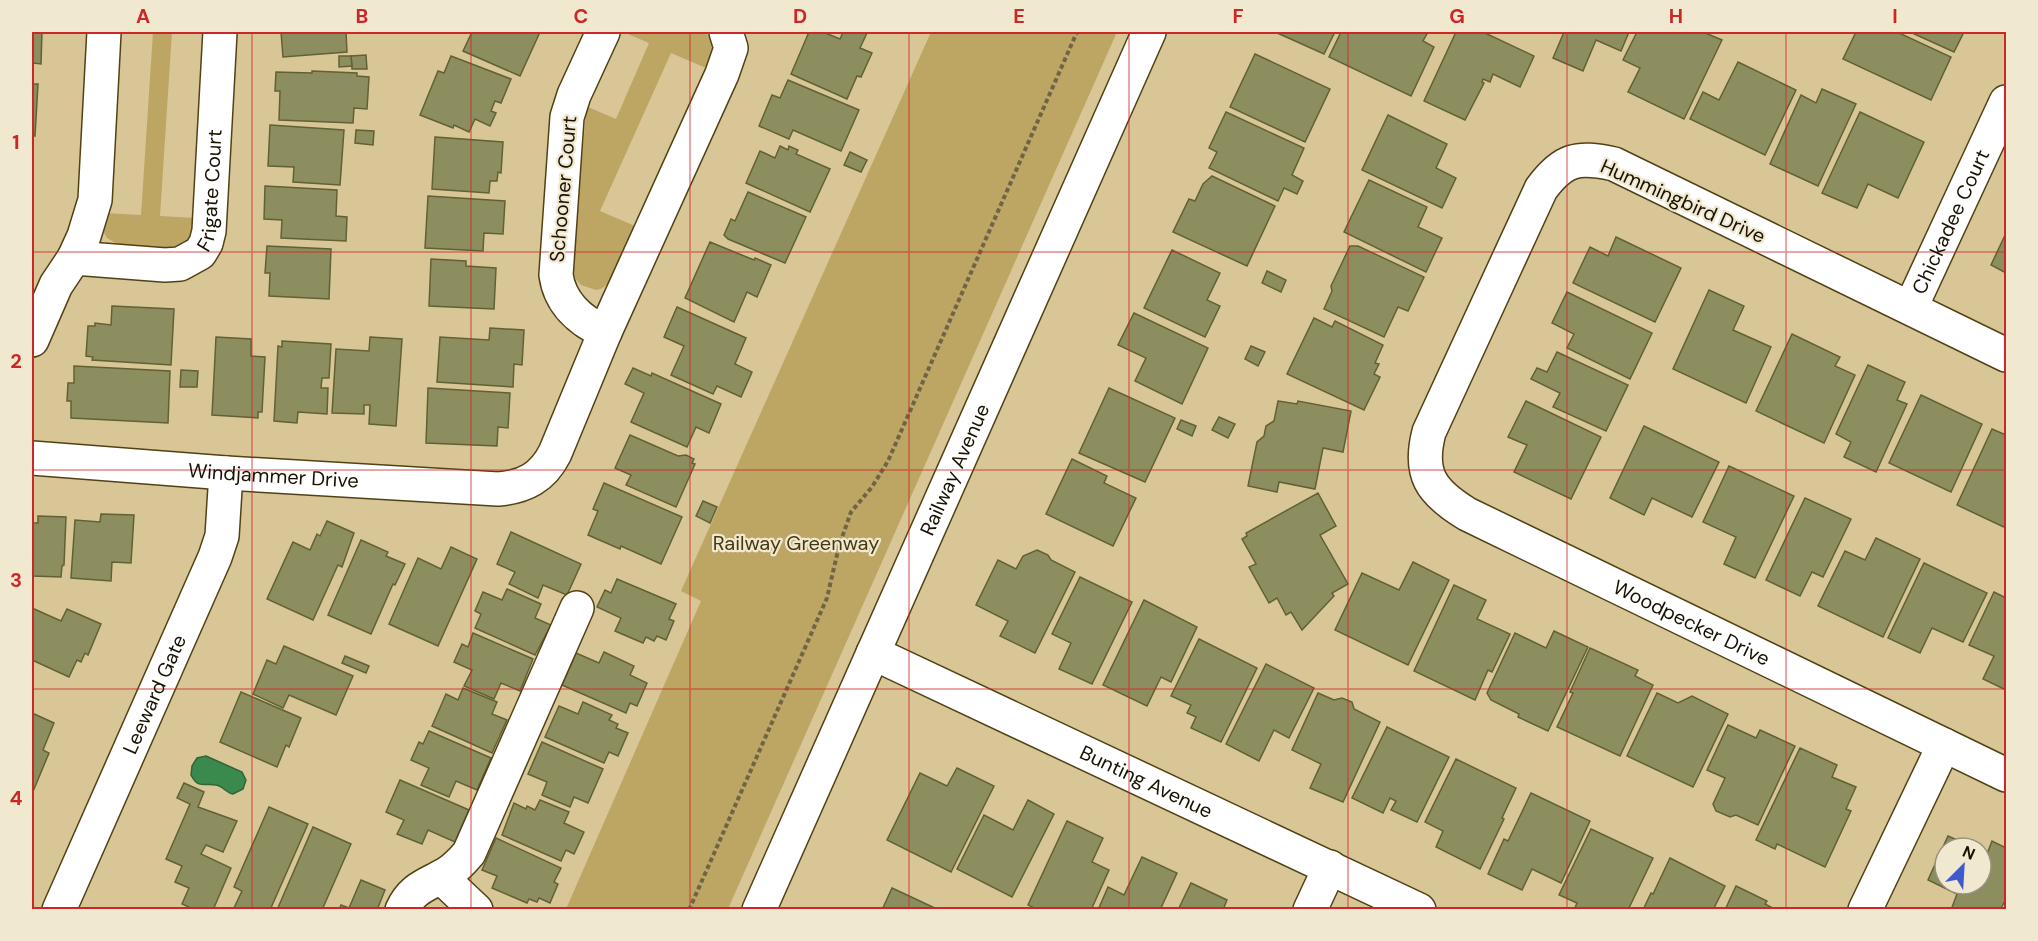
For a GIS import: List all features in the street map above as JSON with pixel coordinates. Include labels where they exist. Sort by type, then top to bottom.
[{"type":"street","points":[[32,340],[56,285],[74,258],[92,216],[95,200],[104,32]]},
{"type":"street","name":"Frigate Court","points":[[74,258],[165,265],[180,264],[200,253],[206,243],[208,231],[220,32]]},
{"type":"street","name":"Schooner Court","points":[[603,32],[574,95],[567,117],[556,275],[559,289],[571,308],[586,324],[605,332]]},
{"type":"street","points":[[605,332],[729,57],[731,48],[726,32]]},
{"type":"street","name":"Railway Avenue","points":[[759,909],[1149,32]]},
{"type":"street","name":"Chickadee Court","points":[[1911,307],[2007,102]]},
{"type":"street","name":"Hummingbird Drive","points":[[1428,432],[1541,189],[1561,166],[1576,161],[1593,160],[1614,164],[2007,355]]},
{"type":"street","name":"Windjammer Drive","points":[[32,458],[226,473],[498,489],[516,487],[538,476],[550,463],[605,332]]},
{"type":"street","name":"Woodpecker Drive","points":[[1428,432],[1424,462],[1429,479],[1440,494],[1467,514],[2007,775]]},
{"type":"street","name":"Leeward Gate","points":[[59,909],[215,558],[222,536],[226,473]]},
{"type":"street","points":[[402,909],[410,896],[419,888],[441,877],[458,865],[469,853],[577,608]]},
{"type":"street","name":"Bunting Avenue","points":[[873,653],[1419,909]]},
{"type":"street","points":[[1865,909],[1944,745]]},
{"type":"street","points":[[1310,909],[1330,867]]},
{"type":"street","points":[[441,877],[476,909]]},
{"type":"path","points":[[689,909],[827,598],[839,546],[851,512],[872,487],[888,461],[1077,32]]},
{"type":"green space","points":[[153,32],[172,32],[160,216],[195,218],[192,240],[179,249],[119,245],[107,238],[104,233],[105,213],[141,215]]},
{"type":"green space","points":[[623,32],[704,32],[712,44],[712,49],[706,68],[671,53],[600,211],[635,226],[609,283],[596,290],[581,285],[575,278],[574,272],[575,234],[586,113],[588,107],[616,119],[649,43]]},
{"type":"green space","name":"Railway Greenway","points":[[931,32],[1117,32],[728,909],[566,909],[701,601],[681,591]]},
{"type":"shaded area","points":[[206,756],[242,772],[246,780],[243,789],[233,794],[218,786],[196,782],[191,775],[192,766],[197,758]]},
{"type":"building","points":[[32,32],[42,32],[41,64],[33,63],[32,77]]},
{"type":"building","points":[[281,32],[346,32],[347,52],[283,57]]},
{"type":"building","points":[[472,32],[540,32],[520,76],[463,51]]},
{"type":"building","points":[[809,32],[823,32],[840,39],[843,32],[867,33],[860,48],[872,53],[861,77],[857,76],[847,99],[791,74]]},
{"type":"building","points":[[1275,32],[1335,32],[1324,54]]},
{"type":"building","points":[[1341,32],[1428,32],[1423,41],[1434,47],[1411,96],[1329,57]]},
{"type":"building","points":[[1456,32],[1483,32],[1534,56],[1520,87],[1493,74],[1490,82],[1483,79],[1484,83],[1465,120],[1424,101]]},
{"type":"building","points":[[1564,32],[1629,32],[1621,51],[1596,40],[1583,71],[1553,58]]},
{"type":"building","points":[[1637,32],[1703,32],[1722,40],[1684,119],[1628,92],[1640,68],[1623,60]]},
{"type":"building","points":[[1856,32],[1897,32],[1951,57],[1931,100],[1843,59]]},
{"type":"building","points":[[1910,32],[1964,32],[1954,52]]},
{"type":"building","points":[[1255,54],[1330,89],[1305,142],[1230,107]]},
{"type":"building","points":[[366,55],[367,69],[352,69],[351,56]]},
{"type":"building","points":[[339,56],[351,56],[352,66],[339,67]]},
{"type":"building","points":[[451,56],[511,79],[501,103],[495,101],[491,111],[496,113],[490,126],[475,119],[469,132],[420,115],[438,71],[444,73]]},
{"type":"building","points":[[1738,62],[1796,90],[1765,155],[1690,119],[1703,92],[1719,100]]},
{"type":"building","points":[[312,71],[357,73],[357,76],[369,77],[367,109],[354,108],[353,123],[279,120],[280,91],[275,91],[276,72],[312,73]]},
{"type":"building","points":[[788,80],[859,110],[841,151],[793,130],[789,139],[759,126],[772,95],[780,98]]},
{"type":"building","points":[[32,84],[38,84],[35,136],[32,136]]},
{"type":"building","points":[[1822,89],[1856,104],[1818,186],[1770,164],[1801,95],[1816,103]]},
{"type":"building","points":[[1226,112],[1304,148],[1292,175],[1303,181],[1297,194],[1284,188],[1278,201],[1209,168],[1217,152],[1209,148]]},
{"type":"building","points":[[1860,112],[1924,142],[1898,198],[1868,184],[1857,208],[1822,193]]},
{"type":"building","points":[[1388,115],[1447,144],[1436,168],[1456,178],[1442,208],[1362,170]]},
{"type":"building","points":[[270,125],[344,130],[340,185],[293,182],[294,167],[268,166]]},
{"type":"building","points":[[356,130],[374,131],[373,145],[355,143]]},
{"type":"building","points":[[435,137],[503,142],[501,173],[498,172],[497,181],[490,181],[489,193],[432,189]]},
{"type":"building","points":[[780,146],[788,150],[789,146],[798,150],[796,154],[830,169],[810,212],[746,183],[760,151],[775,158]]},
{"type":"building","points":[[850,152],[867,160],[861,172],[844,165]]},
{"type":"building","points":[[1212,176],[1275,206],[1247,266],[1173,232],[1189,199],[1195,201],[1203,184]]},
{"type":"building","points":[[1369,180],[1427,207],[1418,227],[1442,238],[1426,272],[1344,232]]},
{"type":"building","points":[[265,186],[337,190],[336,216],[347,217],[346,241],[281,238],[282,220],[264,219]]},
{"type":"building","points":[[748,192],[806,217],[785,263],[728,239],[724,235],[731,219],[735,221]]},
{"type":"building","points":[[428,196],[505,201],[503,234],[484,233],[483,251],[425,248]]},
{"type":"building","points":[[2006,233],[2006,273],[1991,265]]},
{"type":"building","points":[[1616,237],[1681,268],[1655,322],[1573,283],[1590,247],[1608,256]]},
{"type":"building","points":[[710,242],[771,265],[757,297],[747,292],[734,322],[685,298]]},
{"type":"building","points":[[267,246],[331,249],[329,299],[269,296],[270,273],[265,273]]},
{"type":"building","points":[[1350,246],[1358,246],[1424,277],[1408,311],[1398,307],[1384,337],[1324,309],[1332,291],[1331,286]]},
{"type":"building","points":[[1172,250],[1220,273],[1207,300],[1220,306],[1205,337],[1144,308]]},
{"type":"building","points":[[431,259],[466,261],[466,266],[496,268],[494,309],[429,306]]},
{"type":"building","points":[[1267,271],[1286,280],[1281,292],[1262,283]]},
{"type":"building","points":[[1709,290],[1744,306],[1733,330],[1771,347],[1746,403],[1673,369]]},
{"type":"building","points":[[1567,292],[1652,333],[1630,379],[1567,348],[1574,334],[1552,323]]},
{"type":"building","points":[[112,306],[174,309],[171,365],[92,360],[93,357],[86,356],[88,326],[95,326],[95,323],[111,325]]},
{"type":"building","points":[[677,307],[746,338],[735,364],[752,372],[741,397],[717,386],[713,394],[671,375],[684,346],[664,337]]},
{"type":"building","points":[[1134,313],[1208,348],[1182,404],[1135,381],[1146,358],[1118,345]]},
{"type":"building","points":[[1314,318],[1332,327],[1335,321],[1383,345],[1375,363],[1379,364],[1374,374],[1380,377],[1364,410],[1287,374]]},
{"type":"building","points":[[490,328],[524,330],[522,365],[514,364],[513,387],[437,382],[440,337],[489,340]]},
{"type":"building","points":[[1792,334],[1840,357],[1835,366],[1855,375],[1824,443],[1756,411]]},
{"type":"building","points":[[216,337],[251,339],[251,356],[265,357],[262,412],[258,412],[258,418],[212,415]]},
{"type":"building","points":[[370,337],[402,339],[396,426],[369,424],[370,405],[364,405],[364,414],[332,413],[336,349],[369,351]]},
{"type":"building","points":[[282,341],[331,344],[329,378],[322,378],[321,388],[328,388],[327,414],[298,412],[297,423],[274,421],[278,346],[282,347]]},
{"type":"building","points":[[1251,346],[1265,352],[1258,366],[1245,359]]},
{"type":"building","points":[[1557,352],[1628,385],[1606,431],[1553,407],[1560,393],[1531,379],[1537,368],[1547,372]]},
{"type":"building","points":[[1868,365],[1905,382],[1897,400],[1907,404],[1876,472],[1844,457],[1851,442],[1836,434]]},
{"type":"building","points":[[74,366],[170,371],[168,423],[71,418],[71,401],[67,401],[68,383],[74,383]]},
{"type":"building","points":[[633,368],[651,376],[652,373],[721,404],[709,433],[696,427],[687,447],[631,422],[644,393],[625,384]]},
{"type":"building","points":[[181,370],[198,371],[197,387],[180,387]]},
{"type":"building","points":[[428,388],[510,393],[508,428],[498,427],[497,446],[426,443]]},
{"type":"building","points":[[1109,388],[1175,418],[1145,482],[1079,453]]},
{"type":"building","points":[[1921,395],[1982,424],[1951,492],[1889,463]]},
{"type":"building","points":[[1278,401],[1297,404],[1298,401],[1351,411],[1343,452],[1323,448],[1315,489],[1279,482],[1277,492],[1248,486],[1257,442],[1264,436],[1266,426],[1274,421]]},
{"type":"building","points":[[1526,401],[1601,437],[1571,499],[1514,472],[1527,445],[1508,437]]},
{"type":"building","points":[[1219,417],[1235,424],[1228,438],[1212,430]]},
{"type":"building","points":[[1181,420],[1196,426],[1192,436],[1177,429]]},
{"type":"building","points":[[1644,426],[1719,462],[1692,517],[1652,498],[1644,515],[1610,498]]},
{"type":"building","points":[[1992,429],[2006,435],[2006,528],[1957,505]]},
{"type":"building","points":[[630,435],[678,456],[686,455],[694,459],[692,463],[695,464],[676,507],[626,485],[631,475],[615,468]]},
{"type":"building","points":[[1072,459],[1107,476],[1104,483],[1136,498],[1113,546],[1046,514]]},
{"type":"building","points":[[1729,466],[1794,496],[1755,578],[1724,564],[1736,537],[1703,522]]},
{"type":"building","points":[[604,483],[682,517],[661,564],[621,546],[620,549],[588,535],[598,511],[593,509]]},
{"type":"building","points":[[1318,493],[1336,526],[1320,535],[1348,584],[1332,593],[1334,596],[1302,630],[1291,612],[1286,615],[1277,598],[1269,603],[1249,567],[1256,564],[1242,539],[1247,536],[1246,533]]},
{"type":"building","points":[[1805,498],[1851,519],[1823,577],[1812,572],[1800,596],[1766,580]]},
{"type":"building","points":[[703,501],[717,507],[710,523],[696,516]]},
{"type":"building","points":[[101,514],[134,515],[131,563],[112,562],[111,581],[71,578],[75,520],[100,522]]},
{"type":"building","points":[[38,516],[66,517],[64,565],[61,577],[32,576],[32,523],[38,523]]},
{"type":"building","points":[[327,521],[354,533],[342,567],[338,565],[313,620],[267,599],[293,542],[310,550],[317,534],[320,536]]},
{"type":"building","points":[[511,532],[581,564],[567,595],[543,585],[538,598],[509,584],[515,572],[497,564]]},
{"type":"building","points":[[1876,538],[1920,559],[1883,637],[1818,606],[1845,551],[1865,560]]},
{"type":"building","points":[[361,540],[388,552],[386,556],[405,564],[395,585],[393,584],[371,634],[328,615]]},
{"type":"building","points":[[451,547],[477,559],[438,646],[389,624],[418,558],[441,569]]},
{"type":"building","points":[[1037,550],[1075,572],[1035,653],[1000,636],[1008,621],[976,605],[998,560],[1016,569],[1023,556]]},
{"type":"building","points":[[1413,562],[1449,580],[1408,665],[1335,630],[1362,573],[1399,590]]},
{"type":"building","points":[[1924,563],[1987,593],[1963,642],[1932,628],[1920,653],[1888,638]]},
{"type":"building","points":[[1080,577],[1132,602],[1092,684],[1059,669],[1071,643],[1052,634]]},
{"type":"building","points":[[617,579],[676,604],[669,619],[674,621],[666,640],[657,636],[654,641],[646,637],[643,643],[615,631],[621,618],[597,607],[605,590],[611,593]]},
{"type":"building","points":[[1454,585],[1486,600],[1477,619],[1510,634],[1492,672],[1488,670],[1475,700],[1414,671]]},
{"type":"building","points":[[507,589],[541,604],[535,618],[551,625],[535,655],[475,628],[481,614],[475,611],[483,592],[502,600]]},
{"type":"building","points":[[1994,592],[2006,598],[2006,690],[1983,679],[1994,656],[1969,645]]},
{"type":"building","points":[[1144,600],[1197,627],[1171,682],[1161,677],[1147,706],[1103,685]]},
{"type":"building","points":[[32,608],[61,621],[67,609],[101,624],[88,655],[85,653],[81,662],[77,660],[69,677],[32,660]]},
{"type":"building","points":[[1554,631],[1588,647],[1548,731],[1518,717],[1519,714],[1491,700],[1487,693],[1515,633],[1546,648]]},
{"type":"building","points":[[473,633],[533,659],[520,691],[501,683],[494,699],[464,686],[472,670],[454,662],[462,644],[468,647]]},
{"type":"building","points":[[1199,639],[1257,668],[1221,742],[1191,728],[1196,717],[1187,713],[1191,705],[1171,696]]},
{"type":"building","points":[[284,646],[353,676],[336,715],[289,695],[283,708],[253,694],[267,660],[276,664]]},
{"type":"building","points":[[1590,648],[1638,670],[1635,676],[1653,685],[1620,756],[1557,727]]},
{"type":"building","points":[[604,652],[634,666],[630,675],[647,683],[637,706],[630,703],[626,713],[562,685],[576,653],[599,663]]},
{"type":"building","points":[[345,656],[369,666],[366,673],[342,663]]},
{"type":"building","points":[[1266,664],[1314,688],[1289,738],[1274,730],[1259,761],[1226,744]]},
{"type":"building","points":[[463,688],[497,702],[492,714],[507,720],[492,753],[432,726],[446,694],[458,700]]},
{"type":"building","points":[[241,692],[301,718],[289,747],[286,745],[277,767],[220,742]]},
{"type":"building","points":[[1318,693],[1334,700],[1342,698],[1352,702],[1354,709],[1380,722],[1343,802],[1310,788],[1321,764],[1292,750]]},
{"type":"building","points":[[1657,693],[1678,703],[1692,696],[1728,714],[1693,787],[1627,756]]},
{"type":"building","points":[[583,702],[612,715],[609,720],[618,724],[616,728],[628,733],[618,756],[609,752],[604,763],[545,737],[559,706],[578,714]]},
{"type":"building","points":[[32,713],[54,723],[43,750],[49,753],[32,794]]},
{"type":"building","points":[[1728,725],[1756,738],[1760,730],[1795,746],[1758,825],[1736,815],[1730,817],[1716,811],[1713,804],[1725,778],[1707,770]]},
{"type":"building","points":[[1387,727],[1449,757],[1417,822],[1391,810],[1396,801],[1390,798],[1383,813],[1352,798]]},
{"type":"building","points":[[429,731],[491,758],[477,790],[456,781],[449,797],[421,785],[429,768],[411,760],[419,742],[423,744]]},
{"type":"building","points":[[542,742],[603,769],[588,803],[574,797],[570,807],[542,795],[547,782],[528,774]]},
{"type":"building","points":[[1800,748],[1837,765],[1832,777],[1856,787],[1846,809],[1851,811],[1825,867],[1777,844],[1775,849],[1756,840]]},
{"type":"building","points":[[1456,759],[1516,788],[1480,869],[1436,847],[1443,831],[1425,822]]},
{"type":"building","points":[[957,768],[994,786],[951,872],[887,840],[920,773],[947,786]]},
{"type":"building","points":[[400,780],[469,810],[455,842],[428,830],[422,844],[397,834],[404,820],[386,812]]},
{"type":"building","points":[[184,783],[204,792],[198,807],[237,821],[223,852],[206,845],[201,854],[231,868],[213,910],[195,910],[182,904],[189,888],[175,882],[182,866],[166,859],[190,804],[177,798]]},
{"type":"building","points":[[1531,793],[1590,821],[1561,883],[1532,869],[1522,890],[1488,874],[1504,839],[1508,841]]},
{"type":"building","points":[[540,800],[569,812],[564,823],[584,832],[574,854],[566,850],[561,861],[502,835],[514,803],[526,809],[527,806],[535,810]]},
{"type":"building","points":[[1028,800],[1054,814],[1012,897],[957,869],[984,815],[1013,830]]},
{"type":"building","points":[[269,807],[308,824],[270,910],[233,910],[242,891],[234,887]]},
{"type":"building","points":[[1067,821],[1103,838],[1092,862],[1109,870],[1091,910],[1038,910],[1028,905]]},
{"type":"building","points":[[313,827],[351,844],[322,910],[277,910]]},
{"type":"building","points":[[1591,829],[1653,858],[1628,910],[1574,910],[1577,903],[1559,895]]},
{"type":"building","points":[[496,838],[561,868],[554,882],[558,884],[550,903],[539,898],[537,902],[529,899],[527,903],[492,888],[497,876],[482,870]]},
{"type":"building","points":[[1993,842],[2006,848],[2006,899],[2000,910],[1951,910],[1956,896],[1993,896]]},
{"type":"building","points":[[1142,857],[1177,873],[1160,910],[1098,910],[1108,887],[1124,895]]},
{"type":"building","points":[[1670,858],[1725,886],[1713,910],[1643,910]]},
{"type":"building","points":[[1933,869],[1933,882],[1928,880]]},
{"type":"building","points":[[361,880],[385,890],[377,910],[339,910],[341,905],[349,908]]},
{"type":"building","points":[[1191,883],[1227,900],[1223,910],[1178,910]]},
{"type":"building","points":[[1736,886],[1767,901],[1765,904],[1776,910],[1725,910]]},
{"type":"building","points":[[892,888],[939,910],[882,910]]}]
